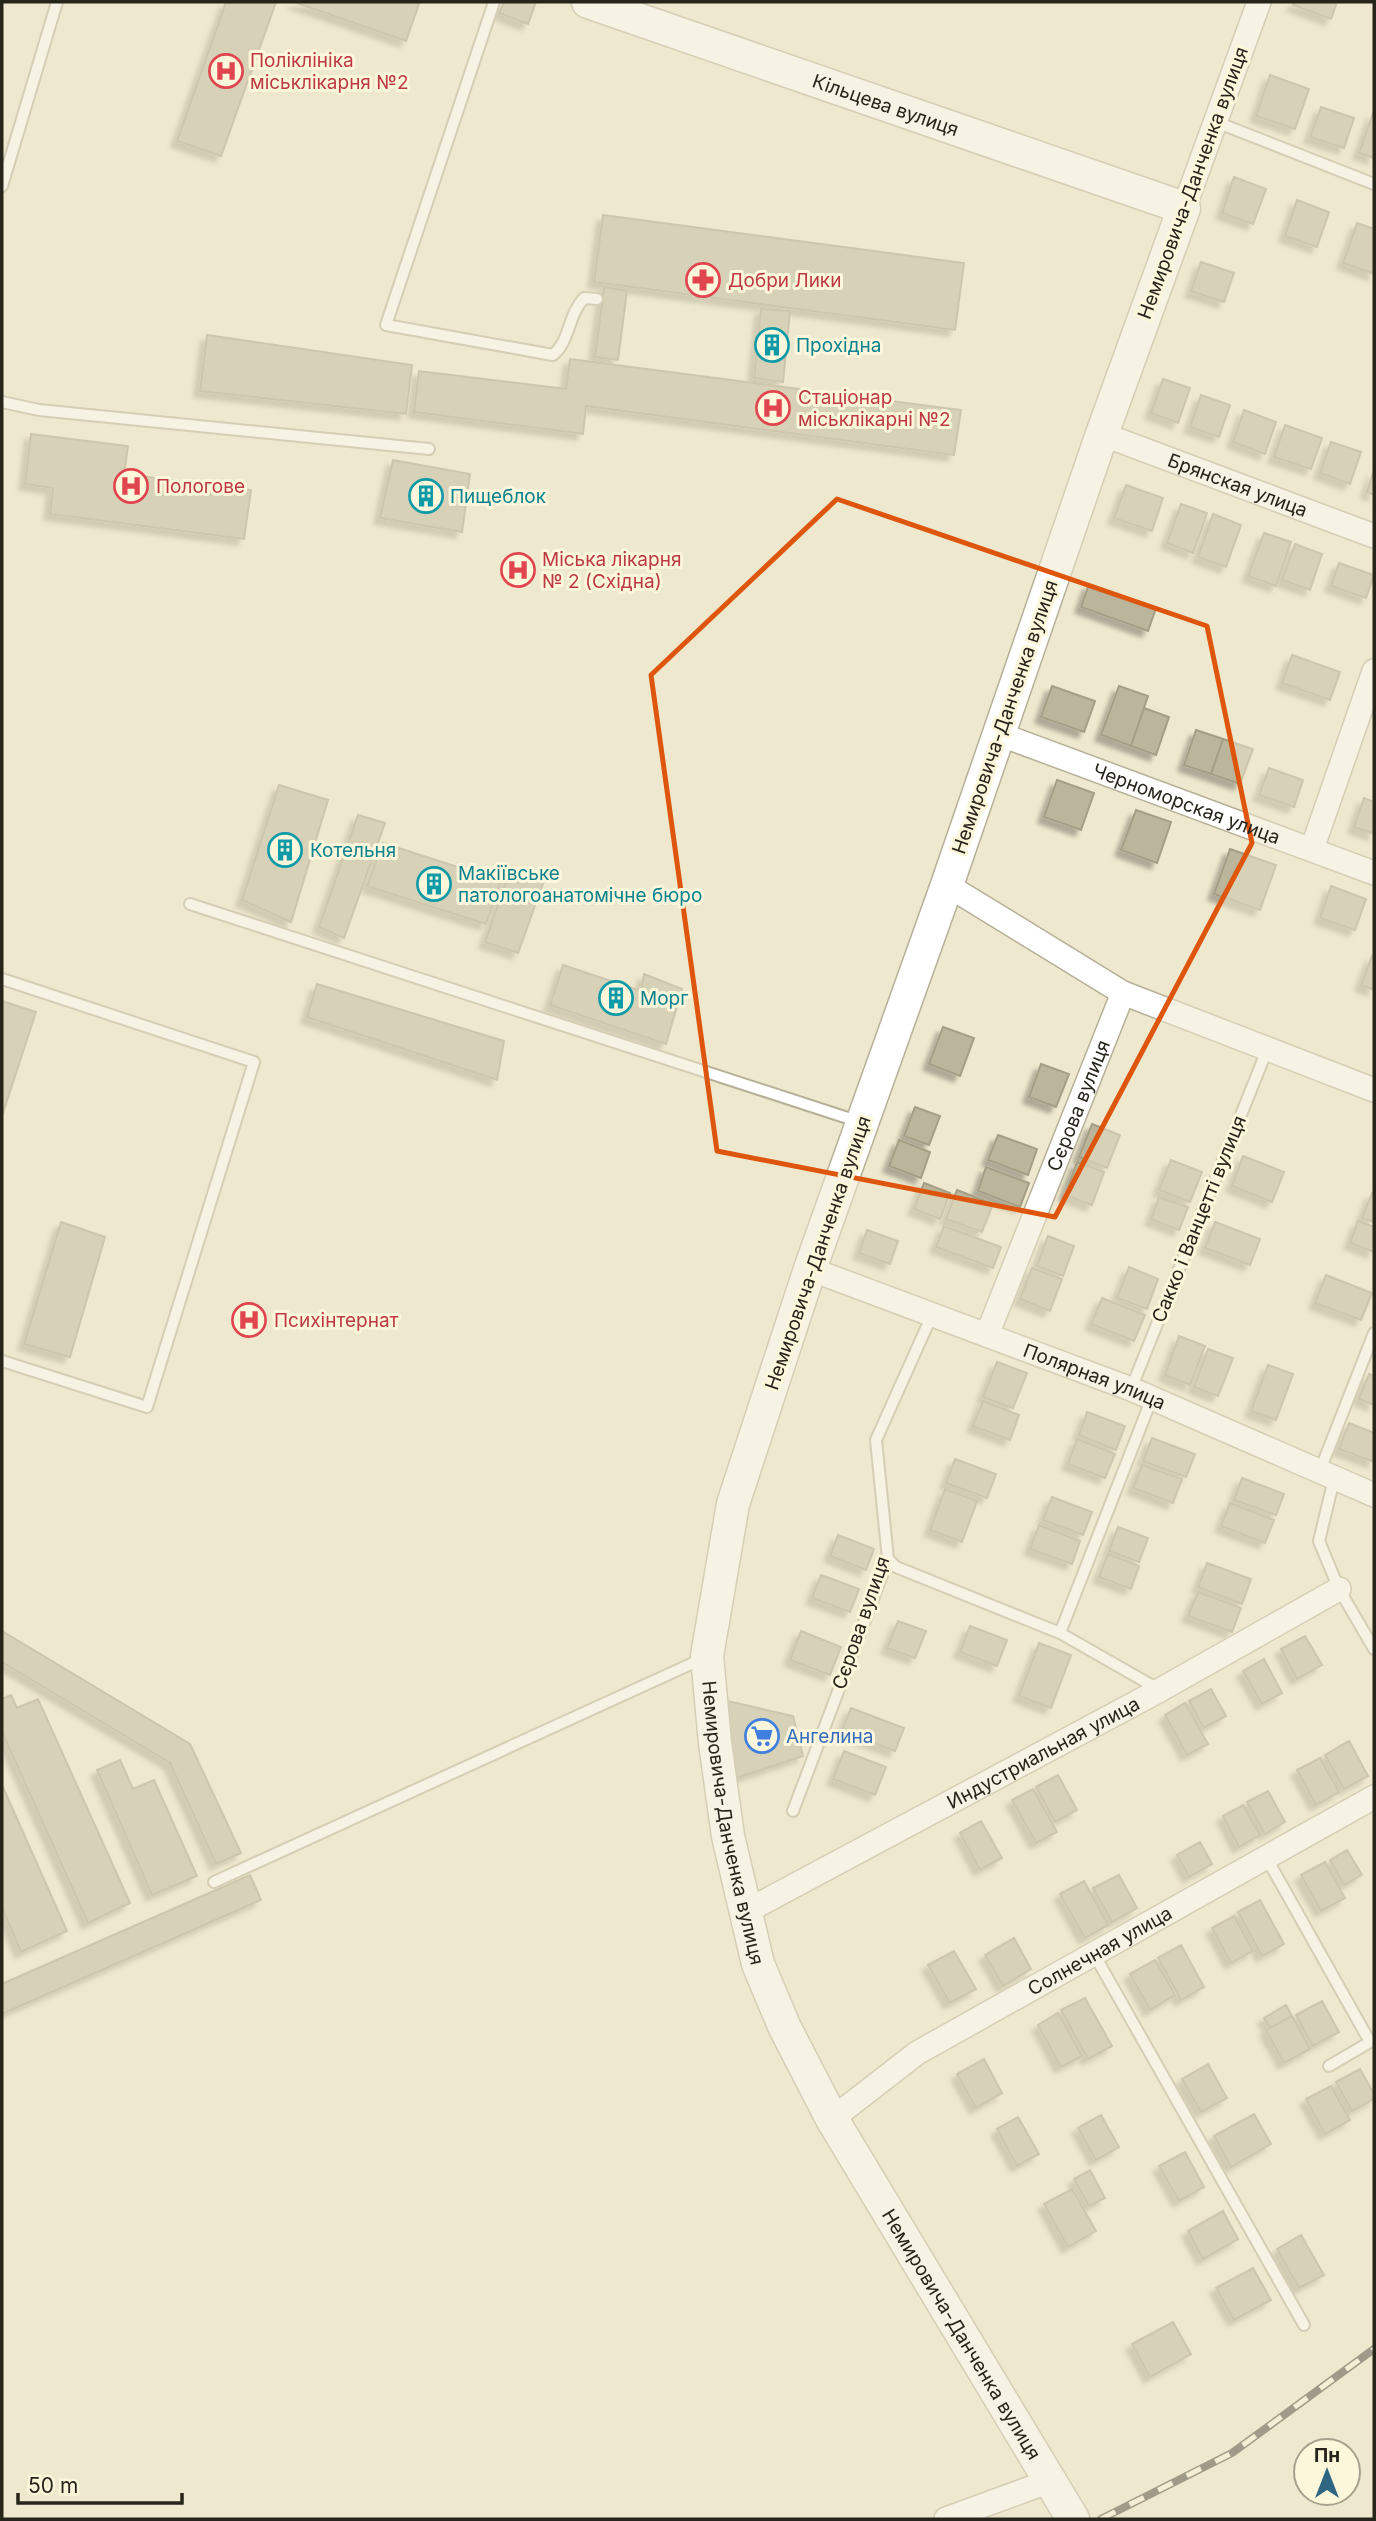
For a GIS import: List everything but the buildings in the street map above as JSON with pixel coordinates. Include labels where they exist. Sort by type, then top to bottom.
[{"type":"street","name":"Кільцева вулиця","points":[[587,2],[1184,208]]},
{"type":"street","name":"Немировича-Данченка вулиця","points":[[1073,2519],[832,2119],[785,2028],[758,1964],[728,1836],[715,1743],[707,1656],[733,1504],[810,1269],[947,885],[1102,434],[1259,2]]},
{"type":"street","name":"Брянская улица","points":[[1102,434],[1374,536]]},
{"type":"street","points":[[1312,849],[1374,671]]},
{"type":"street","name":"Черноморская улица","points":[[999,734],[1374,873]]},
{"type":"street","points":[[947,885],[1124,993],[1374,1090]]},
{"type":"street","name":"Сєрова вулиця","points":[[988,1335],[1124,993]]},
{"type":"street","name":"Полярная улица","points":[[810,1269],[1142,1394],[1374,1495]]},
{"type":"street","name":"Индустриальная улица","points":[[745,1912],[1160,1690],[1339,1589]]},
{"type":"street","name":"Солнечная улица","points":[[832,2119],[917,2053],[1374,1797]]},
{"type":"street","points":[[946,2519],[1050,2481]]},
{"type":"lane","points":[[2,186],[57,2]]},
{"type":"lane","points":[[494,2],[386,325],[553,355],[562,348],[569,322],[578,305],[584,298],[597,299]]},
{"type":"lane","points":[[1216,122],[1374,184]]},
{"type":"lane","points":[[2,402],[39,410],[429,449]]},
{"type":"lane","points":[[190,904],[862,1123]]},
{"type":"lane","points":[[2,979],[254,1062],[147,1407],[2,1360]]},
{"type":"lane","name":"Сакко і Ванцетті вулиця","points":[[1060,1633],[1142,1394],[1267,1050]]},
{"type":"lane","name":"Сєрова вулиця","points":[[793,1811],[888,1559],[876,1440],[932,1315]]},
{"type":"lane","points":[[1374,1333],[1326,1476],[1319,1541],[1339,1589],[1374,1649]]},
{"type":"lane","points":[[888,1559],[896,1567],[1060,1633],[1160,1690]]},
{"type":"lane","points":[[214,1882],[707,1656]]},
{"type":"lane","points":[[1266,1857],[1372,2041],[1329,2066]]},
{"type":"lane","points":[[1094,1954],[1304,2325]]},
{"type":"highlighted area","points":[[837,499],[1207,626],[1252,843],[1055,1217],[717,1151],[651,675]]},
{"type":"railway","points":[[1101,2519],[1232,2453],[1374,2349]]},
{"type":"place","name":"Поліклініка міськлікарня №2","points":[[226,71]]},
{"type":"place","name":"Добри Лики","points":[[703,280]]},
{"type":"place","name":"Прохідна","points":[[772,345]]},
{"type":"place","name":"Стаціонар міськлікарні №2","points":[[773,408]]},
{"type":"place","name":"Пологове","points":[[131,486]]},
{"type":"place","name":"Пищеблок","points":[[426,496]]},
{"type":"place","name":"Міська лікарня № 2 (Східна)","points":[[518,570]]},
{"type":"place","name":"Котельня","points":[[285,850]]},
{"type":"place","name":"Макіївське патологоанатомічне бюро","points":[[434,884]]},
{"type":"place","name":"Морг","points":[[616,998]]},
{"type":"place","name":"Психінтернат","points":[[249,1320]]},
{"type":"place","name":"Ангелина","points":[[762,1736]]}]
